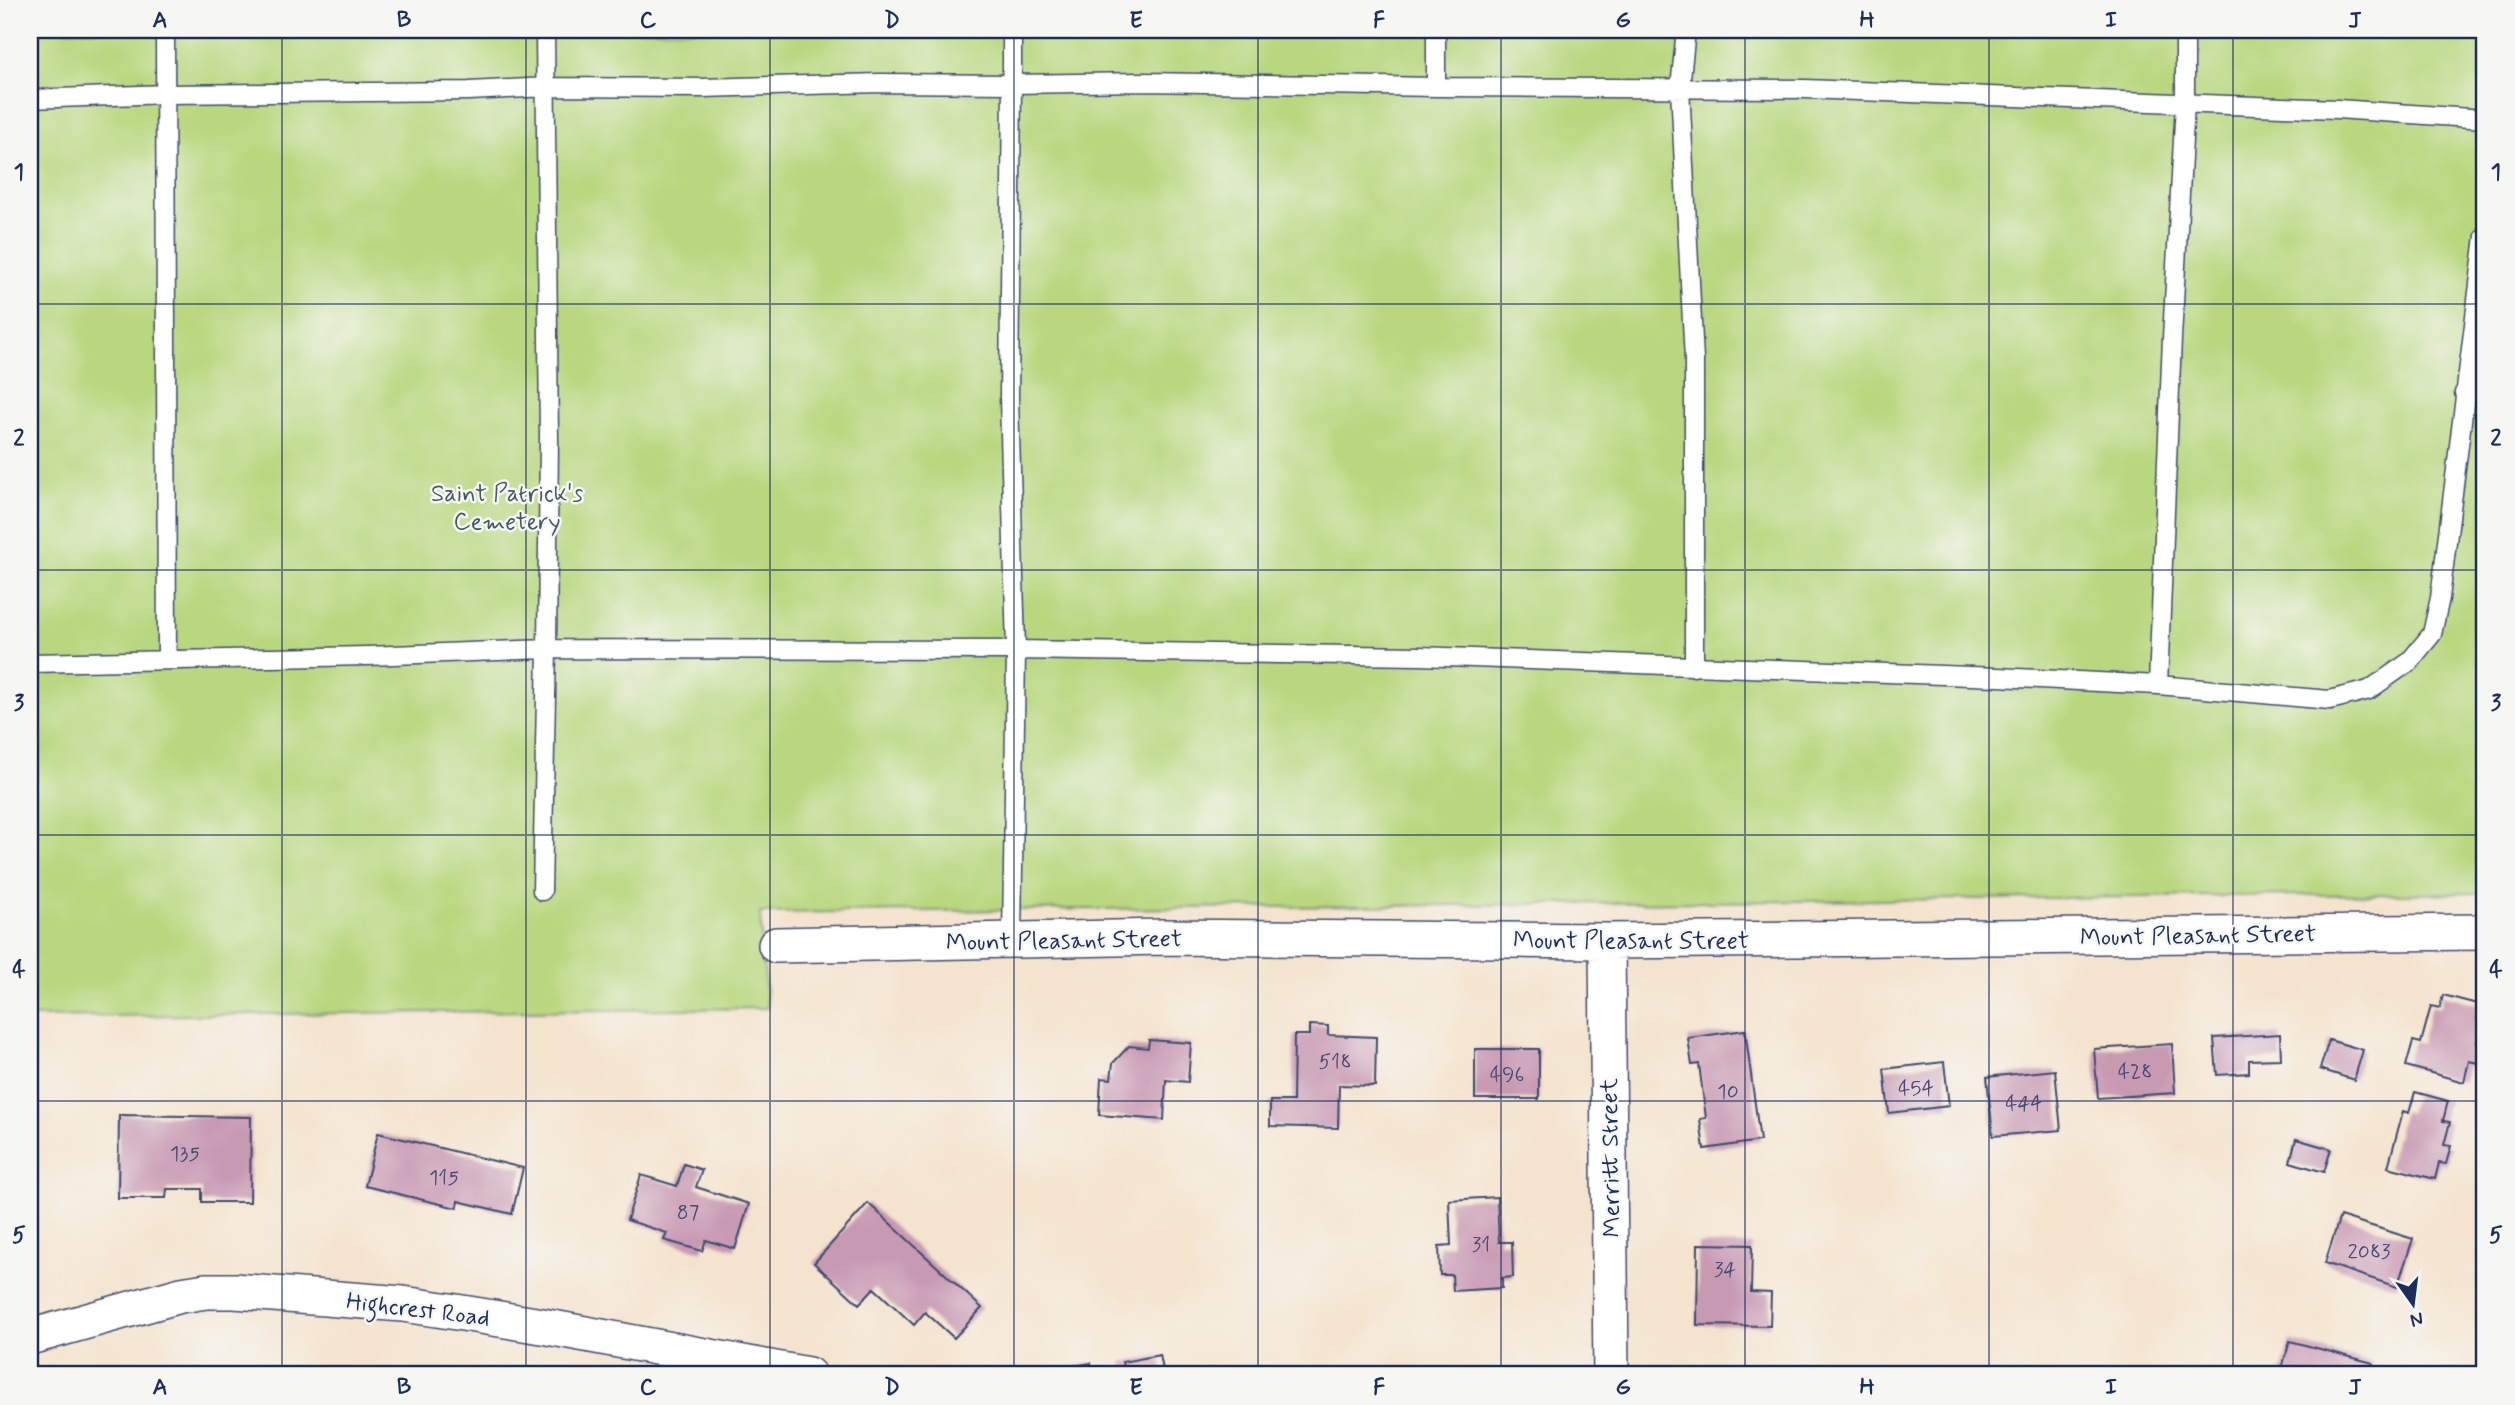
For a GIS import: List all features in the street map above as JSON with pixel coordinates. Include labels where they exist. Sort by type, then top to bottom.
[{"type":"street","name":"Mount Pleasant Street","points":[[776,945],[1177,937],[1607,941],[2485,932]]},
{"type":"street","name":"Merritt Street","points":[[1607,941],[1611,1375]]},
{"type":"street","name":"Highcrest Road","points":[[30,1337],[181,1295],[206,1291],[234,1291],[426,1308],[542,1326],[808,1375]]},
{"type":"lane","points":[[165,30],[167,660]]},
{"type":"lane","points":[[542,891],[547,649],[545,30]]},
{"type":"lane","points":[[1012,30],[1009,397],[1016,650],[1012,940]]},
{"type":"lane","points":[[1436,30],[1436,87]]},
{"type":"lane","points":[[1686,30],[1680,89],[1693,360],[1694,667]]},
{"type":"lane","points":[[2158,685],[2185,103],[2185,30]]},
{"type":"lane","points":[[30,99],[167,94],[469,91],[547,87],[702,88],[880,83],[1143,82],[1805,89],[2337,109],[2485,119]]},
{"type":"lane","points":[[30,663],[367,656],[547,649],[1016,650],[1419,656],[1998,677],[2158,685],[2330,700],[2369,690],[2409,662],[2432,634],[2440,598],[2485,236]]},
{"type":"lane","points":[[2465,393],[2485,394]]},
{"type":"green space","name":"Saint Patrick's Cemetery","points":[[30,30],[2485,30],[2485,893],[760,913],[767,1008],[30,1017]]},
{"type":"building","points":[[2443,995],[2481,1005],[2477,1019],[2483,1021],[2477,1042],[2483,1043],[2478,1063],[2469,1061],[2464,1082],[2406,1066],[2413,1041],[2421,1043],[2431,1006],[2440,1008]]},
{"type":"building","points":[[1309,1025],[1328,1026],[1328,1035],[1376,1037],[1375,1086],[1339,1085],[1338,1128],[1270,1126],[1270,1101],[1293,1101],[1294,1035],[1309,1035]]},
{"type":"building","points":[[1745,1030],[1760,1141],[1704,1149],[1700,1119],[1706,1118],[1699,1064],[1692,1065],[1688,1038]]},
{"type":"building","points":[[2280,1034],[2281,1059],[2249,1060],[2249,1073],[2217,1075],[2214,1038]]},
{"type":"building","points":[[1149,1040],[1191,1043],[1188,1082],[1166,1080],[1164,1120],[1099,1115],[1101,1078],[1111,1079],[1113,1063],[1129,1046],[1148,1048]]},
{"type":"building","points":[[2329,1040],[2363,1050],[2354,1080],[2320,1069]]},
{"type":"building","points":[[2172,1044],[2175,1093],[2098,1098],[2094,1049]]},
{"type":"building","points":[[1475,1049],[1539,1049],[1539,1099],[1475,1099]]},
{"type":"building","points":[[1944,1062],[1949,1106],[1889,1113],[1884,1069]]},
{"type":"building","points":[[2055,1070],[2061,1130],[1993,1136],[1987,1077]]},
{"type":"building","points":[[2415,1092],[2448,1101],[2443,1121],[2450,1122],[2444,1145],[2451,1146],[2446,1164],[2439,1163],[2435,1179],[2388,1167],[2403,1111],[2409,1113]]},
{"type":"building","points":[[119,1115],[251,1117],[250,1202],[202,1202],[202,1189],[167,1189],[166,1198],[118,1198]]},
{"type":"building","points":[[378,1133],[523,1168],[512,1214],[458,1201],[457,1208],[365,1186]]},
{"type":"building","points":[[2296,1139],[2331,1149],[2324,1172],[2290,1162]]},
{"type":"building","points":[[684,1164],[702,1170],[696,1187],[749,1204],[735,1249],[706,1240],[702,1251],[664,1240],[667,1233],[627,1220],[641,1175],[677,1186]]},
{"type":"building","points":[[1497,1197],[1499,1242],[1512,1242],[1513,1277],[1502,1278],[1502,1288],[1453,1291],[1452,1275],[1440,1275],[1439,1246],[1451,1245],[1449,1200]]},
{"type":"building","points":[[868,1203],[982,1308],[954,1338],[925,1312],[914,1325],[874,1288],[859,1304],[814,1263]]},
{"type":"building","points":[[2340,1216],[2413,1239],[2397,1287],[2325,1263]]},
{"type":"building","points":[[1698,1244],[1752,1245],[1751,1292],[1771,1293],[1770,1326],[1697,1325]]},
{"type":"building","points":[[2290,1341],[2373,1363],[2370,1375],[2280,1375]]},
{"type":"building","points":[[1160,1355],[1164,1375],[1125,1375],[1122,1362]]},
{"type":"building","points":[[1091,1363],[1093,1375],[1059,1375],[1058,1369]]}]
